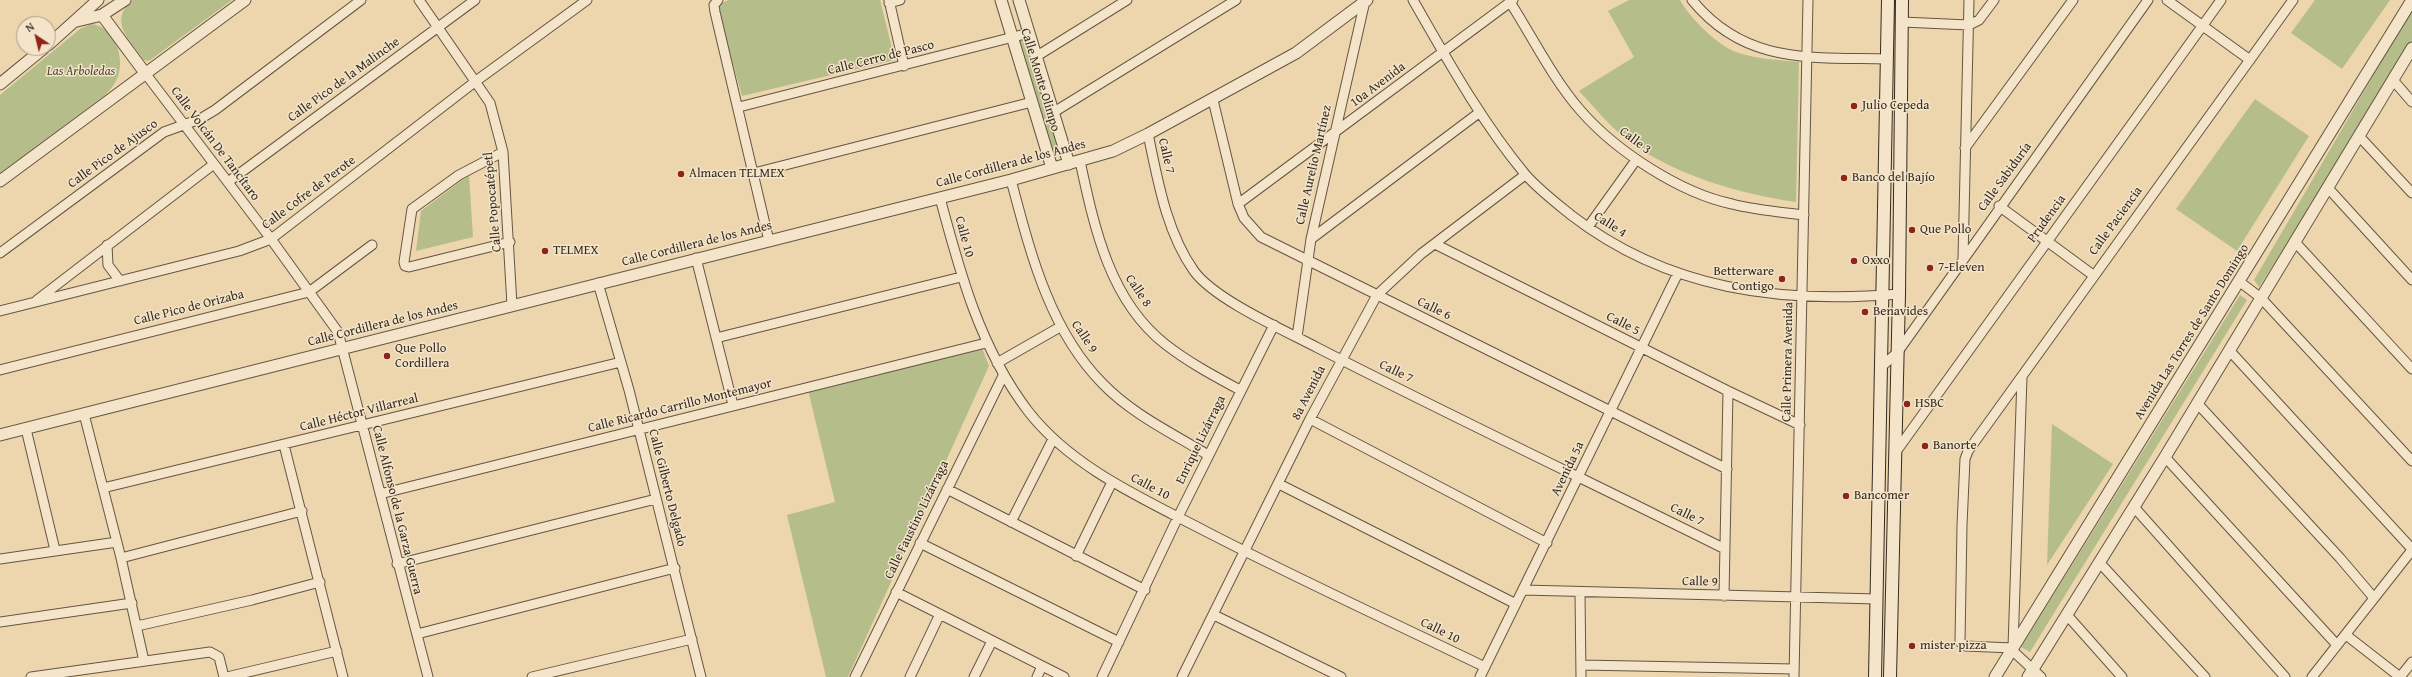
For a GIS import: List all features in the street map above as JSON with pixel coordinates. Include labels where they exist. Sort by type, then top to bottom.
[{"type":"main road","points":[[1875,677],[1888,0]]},
{"type":"main road","points":[[1890,677],[1899,294],[1902,0]]},
{"type":"street","points":[[56,38],[77,21],[98,0]]},
{"type":"street","points":[[77,21],[102,15],[125,0]]},
{"type":"street","points":[[0,180],[245,0]]},
{"type":"street","name":"Calle Pico de Ajusco","points":[[0,253],[164,132],[215,110],[362,0]]},
{"type":"street","name":"Calle Popocatépetl","points":[[419,0],[489,100],[503,152],[510,242],[512,305]]},
{"type":"street","name":"Calle Pico de la Malinche","points":[[228,182],[475,0]]},
{"type":"street","name":"Calle Cofre de Perote","points":[[0,311],[239,251],[271,239],[476,81],[587,0]]},
{"type":"street","points":[[900,0],[889,1],[904,66]]},
{"type":"street","name":"Calle Monte Olimpo","points":[[1001,0],[1052,168]]},
{"type":"street","name":"Calle Monte Olimpo","points":[[1018,0],[1054,112],[1074,162]]},
{"type":"street","points":[[1037,56],[1127,0]]},
{"type":"street","points":[[1054,112],[1236,0]]},
{"type":"street","name":"Calle 4","points":[[1413,0],[1480,112],[1525,175],[1551,199],[1588,228],[1636,255],[1678,273],[1711,284],[1750,292],[1802,296],[1899,294]]},
{"type":"street","points":[[1692,0],[1717,26],[1744,43],[1762,50],[1808,57],[1887,59]]},
{"type":"street","name":"Calle Primera Avenida","points":[[1794,673],[1797,598],[1808,0]]},
{"type":"street","points":[[1963,259],[1969,0]]},
{"type":"street","points":[[1902,22],[1969,25],[1979,20],[1994,0]]},
{"type":"street","points":[[1965,148],[2073,0]]},
{"type":"street","name":"Calle Sabiduría","points":[[1881,367],[1897,353],[2000,206],[2148,0]]},
{"type":"street","points":[[2167,0],[2250,60]]},
{"type":"street","name":"Prudencia","points":[[1895,453],[2220,0]]},
{"type":"street","name":"Calle Paciencia","points":[[2013,649],[1965,646],[1960,642],[1965,459],[1968,451],[2093,275],[2293,0]]},
{"type":"street","name":"Avenida Las Torres de Santo Domingo","points":[[1995,677],[2240,282],[2412,0]]},
{"type":"street","name":"Calle Cordillera de los Andes","points":[[0,435],[344,349],[696,258],[1011,180],[1113,151],[1213,100],[1296,53],[1366,1]]},
{"type":"street","name":"Calle Aurelio Martínez","points":[[1297,337],[1311,239],[1366,1]]},
{"type":"street","name":"10a Avenida","points":[[1238,204],[1512,1]]},
{"type":"street","name":"Calle 3","points":[[1512,1],[1581,111],[1601,132],[1636,160],[1673,181],[1714,199],[1731,204],[1804,215]]},
{"type":"street","points":[[716,2],[769,241]]},
{"type":"street","points":[[102,15],[145,73]]},
{"type":"street","name":"Calle Cerro de Pasco","points":[[739,107],[1029,33]]},
{"type":"street","points":[[2022,377],[2013,649],[2035,674],[2099,562],[2134,507],[2412,48]]},
{"type":"street","points":[[0,84],[34,56]]},
{"type":"street","name":"Calle Volcán De Tancítaro","points":[[145,73],[271,239],[338,332],[344,349]]},
{"type":"street","points":[[2392,80],[2412,102]]},
{"type":"street","name":"Calle 6","points":[[1213,100],[1238,204],[1248,223],[1261,237],[1727,469]]},
{"type":"street","points":[[754,173],[1032,102]]},
{"type":"street","points":[[1311,239],[1480,112]]},
{"type":"street","name":"Calle 7","points":[[1148,134],[1160,190],[1174,233],[1195,272],[1221,294],[1274,325],[1341,360],[1725,549]]},
{"type":"street","points":[[2359,136],[2412,193]]},
{"type":"street","points":[[503,152],[459,175],[412,209],[404,262],[409,267],[510,242]]},
{"type":"street","points":[[1588,228],[1636,160]]},
{"type":"street","name":"Calle 8","points":[[1074,162],[1104,255],[1117,284],[1133,308],[1147,327],[1164,344],[1240,390]]},
{"type":"street","points":[[35,302],[214,164]]},
{"type":"street","name":"8a Avenida","points":[[1182,677],[1246,552],[1310,419],[1377,295],[1406,266],[1525,175]]},
{"type":"street","name":"Calle 9","points":[[1011,180],[1028,242],[1060,326],[1079,355],[1102,384],[1116,396],[1156,424],[1208,455]]},
{"type":"street","points":[[2328,188],[2412,280]]},
{"type":"street","name":"Calle 10","points":[[940,198],[961,277],[986,343],[1003,376],[1029,412],[1053,439],[1112,482],[1178,517],[1246,552],[1485,667]]},
{"type":"street","points":[[2000,206],[2093,275]]},
{"type":"street","points":[[2295,242],[2412,369]]},
{"type":"street","name":"Calle 5","points":[[1435,244],[1641,348],[1800,425]]},
{"type":"street","points":[[107,245],[108,265],[120,281]]},
{"type":"street","name":"Calle Pico de Orizaba","points":[[0,370],[309,292],[372,245]]},
{"type":"street","points":[[696,258],[733,405]]},
{"type":"street","name":"Avenida 5a","points":[[1480,677],[1678,273]]},
{"type":"street","points":[[716,338],[961,277]]},
{"type":"street","points":[[2240,282],[2261,298],[2412,461]]},
{"type":"street","name":"Calle Gilberto Delgado","points":[[598,283],[639,430],[675,568],[701,677]]},
{"type":"street","name":"Enrique Lizárraga","points":[[1102,677],[1145,590],[1208,455],[1274,325]]},
{"type":"street","points":[[997,363],[1060,326]]},
{"type":"street","name":"Calle Ricardo Carrillo Montemayor","points":[[380,494],[986,343]]},
{"type":"street","name":"Calle Alfonso de la Garza Guerra","points":[[344,349],[362,425],[428,677]]},
{"type":"street","points":[[2229,350],[2412,550],[2312,677]]},
{"type":"street","name":"Calle Héctor Villarreal","points":[[103,488],[621,362]]},
{"type":"street","name":"Calle Faustino Lizárraga","points":[[855,677],[1003,376]]},
{"type":"street","points":[[1724,596],[1728,391]]},
{"type":"street","points":[[2197,403],[2340,558],[2374,598]]},
{"type":"street","points":[[84,414],[132,603],[144,661]]},
{"type":"street","points":[[1310,419],[1547,543]]},
{"type":"street","points":[[26,428],[56,550]]},
{"type":"street","points":[[1011,522],[1053,439]]},
{"type":"street","points":[[284,445],[343,677]]},
{"type":"street","points":[[2165,456],[2337,645]]},
{"type":"street","points":[[1076,556],[1112,482]]},
{"type":"street","points":[[1279,484],[1516,604]]},
{"type":"street","points":[[947,489],[1145,590]]},
{"type":"street","points":[[398,564],[656,499]]},
{"type":"street","points":[[2134,507],[2285,677]]},
{"type":"street","points":[[121,558],[302,511]]},
{"type":"street","points":[[0,559],[117,542]]},
{"type":"street","points":[[920,543],[1119,642]]},
{"type":"street","points":[[2099,562],[2205,677]]},
{"type":"street","points":[[417,634],[675,568]]},
{"type":"street","points":[[137,626],[252,600],[320,582]]},
{"type":"street","name":"Calle 9","points":[[1523,590],[1580,593],[1877,599]]},
{"type":"street","points":[[896,592],[992,642],[1064,677]]},
{"type":"street","points":[[1580,593],[1581,677]]},
{"type":"street","points":[[0,622],[132,603]]},
{"type":"street","points":[[910,677],[940,614]]},
{"type":"street","points":[[1214,615],[1341,677]]},
{"type":"street","points":[[2067,616],[2122,677]]},
{"type":"street","points":[[2346,635],[2400,677],[2412,662]]},
{"type":"street","points":[[532,677],[692,639]]},
{"type":"street","points":[[974,677],[992,642]]},
{"type":"street","points":[[228,677],[337,651]]},
{"type":"street","points":[[31,677],[210,652],[217,654],[222,662],[224,677]]},
{"type":"street","points":[[1581,665],[1794,673]]},
{"type":"street","points":[[1036,677],[1042,666]]},
{"type":"green space","name":"Las Arboledas","points":[[133,0],[232,0],[149,61],[144,60],[128,38],[121,23],[125,8]]},
{"type":"green space","points":[[729,0],[880,0],[895,60],[742,96],[716,5]]},
{"type":"green space","points":[[1629,0],[1680,0],[1684,7],[1704,30],[1720,43],[1736,52],[1767,59],[1799,62],[1796,202],[1753,194],[1710,182],[1649,155],[1617,131],[1579,91],[1634,57],[1608,11]]},
{"type":"green space","points":[[2315,0],[2390,0],[2342,69],[2291,33]]},
{"type":"green space","points":[[2412,9],[2412,43],[2371,113],[2259,287],[2254,280]]},
{"type":"green space","name":"Las Arboledas","points":[[91,24],[106,30],[111,36],[116,43],[119,52],[120,69],[118,77],[111,89],[105,95],[0,173],[0,95],[47,56],[56,56],[56,49],[80,29]]},
{"type":"green space","points":[[1023,38],[1061,154],[1054,155],[1017,41]]},
{"type":"green space","points":[[2255,99],[2309,136],[2237,251],[2176,209]]},
{"type":"green space","points":[[469,175],[473,237],[416,251],[421,211]]},
{"type":"green space","points":[[2240,295],[2247,300],[2030,652],[2021,647]]},
{"type":"green space","points":[[982,348],[989,366],[848,677],[826,677],[787,515],[835,502],[808,390]]},
{"type":"green space","points":[[2052,424],[2113,464],[2047,565]]},
{"type":"place","name":"Julio Cepeda","points":[[1854,106]]},
{"type":"place","name":"Almacen TELMEX","points":[[681,174]]},
{"type":"place","name":"Banco del Bajío","points":[[1844,178]]},
{"type":"place","name":"Que Pollo","points":[[1912,230]]},
{"type":"place","name":"TELMEX","points":[[545,251]]},
{"type":"place","name":"Oxxo","points":[[1854,261]]},
{"type":"place","name":"7-Eleven","points":[[1930,268]]},
{"type":"place","name":"Betterware Contigo","points":[[1782,279]]},
{"type":"place","name":"Benavides","points":[[1865,312]]},
{"type":"place","name":"Que Pollo Cordillera","points":[[387,356]]},
{"type":"place","name":"HSBC","points":[[1907,404]]},
{"type":"place","name":"Banorte","points":[[1925,446]]},
{"type":"place","name":"Bancomer","points":[[1846,496]]},
{"type":"place","name":"mister pizza","points":[[1912,646]]}]
